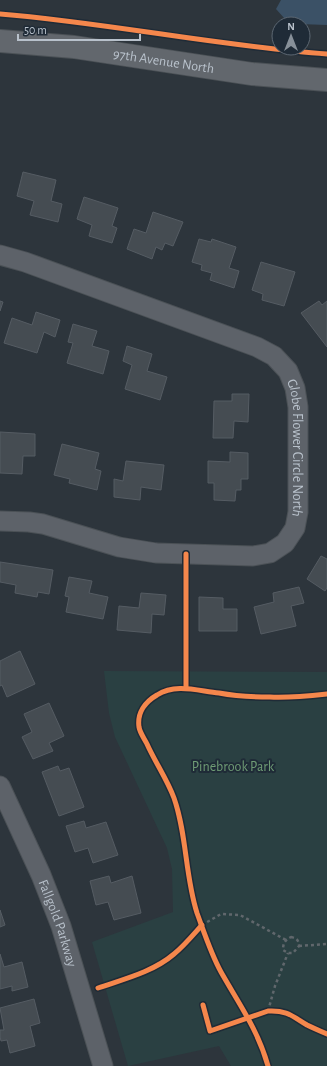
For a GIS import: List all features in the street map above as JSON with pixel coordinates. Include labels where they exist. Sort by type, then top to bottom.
[{"type":"street","name":"97th Avenue North","points":[[0,41],[74,47],[252,74],[327,80]]},
{"type":"street","name":"Globe Flower Circle North","points":[[0,255],[25,262],[257,347],[274,356],[288,370],[295,388],[298,407],[298,512],[295,528],[285,542],[270,553],[252,556],[156,553],[119,547],[43,524],[0,521]]},
{"type":"street","name":"Fallgold Parkway","points":[[0,786],[41,875],[61,926],[103,1066]]},
{"type":"path","points":[[201,927],[221,914],[240,914],[286,940]]},
{"type":"path","points":[[200,919],[201,927],[205,932]]},
{"type":"path","points":[[299,946],[299,941],[291,937],[283,944],[283,950],[288,953],[293,953],[299,946],[327,944]]},
{"type":"path","points":[[268,1012],[275,986],[288,953]]},
{"type":"green space","name":"Pinebrook Park","points":[[104,671],[327,672],[327,1066],[231,1066],[219,1046],[128,1066],[92,942],[173,912],[172,869],[167,848],[115,737],[109,713]]},
{"type":"water","points":[[281,0],[327,0],[327,25],[311,24],[311,16],[282,16],[276,9]]},
{"type":"building","points":[[23,172],[56,180],[51,201],[62,204],[58,222],[30,215],[34,201],[17,196]]},
{"type":"building","points":[[84,197],[118,208],[112,226],[117,228],[112,243],[89,236],[92,225],[77,219]]},
{"type":"building","points":[[153,212],[183,222],[173,246],[165,243],[162,250],[156,247],[152,259],[127,249],[134,229],[146,233]]},
{"type":"building","points":[[199,239],[211,242],[212,239],[236,247],[229,268],[239,271],[234,288],[210,280],[212,273],[201,270],[202,265],[192,262]]},
{"type":"building","points":[[261,262],[295,272],[284,306],[262,300],[263,294],[252,290]]},
{"type":"building","points":[[0,301],[3,302],[0,311]]},
{"type":"building","points":[[319,301],[322,305],[327,301],[327,347],[301,313]]},
{"type":"building","points":[[36,312],[60,320],[55,337],[44,332],[37,353],[4,343],[12,318],[32,325]]},
{"type":"building","points":[[73,324],[97,331],[92,346],[109,351],[103,374],[67,363],[73,343],[68,342]]},
{"type":"building","points":[[127,346],[152,354],[147,371],[167,377],[160,400],[125,389],[132,365],[123,361]]},
{"type":"building","points":[[232,394],[249,394],[248,422],[234,421],[233,438],[213,438],[214,401],[232,401]]},
{"type":"building","points":[[0,432],[35,434],[35,456],[23,456],[22,474],[0,473]]},
{"type":"building","points":[[62,444],[99,453],[95,469],[101,471],[97,490],[69,483],[70,479],[54,475]]},
{"type":"building","points":[[230,452],[248,453],[248,479],[241,479],[241,490],[236,490],[235,501],[214,500],[214,483],[208,483],[208,461],[230,462]]},
{"type":"building","points":[[126,461],[164,465],[161,490],[141,487],[140,500],[114,497],[114,479],[123,481]]},
{"type":"building","points":[[321,556],[327,559],[327,588],[325,591],[307,579]]},
{"type":"building","points":[[0,562],[53,570],[49,594],[38,592],[37,597],[15,593],[16,585],[0,582]]},
{"type":"building","points":[[69,577],[92,581],[89,593],[108,597],[103,619],[66,612],[69,597],[65,596]]},
{"type":"building","points":[[299,587],[304,603],[291,606],[296,626],[261,634],[254,607],[274,602],[273,593]]},
{"type":"building","points":[[141,593],[166,595],[164,615],[152,614],[151,633],[117,630],[119,606],[139,608]]},
{"type":"building","points":[[199,597],[223,598],[223,609],[237,609],[237,631],[199,631]]},
{"type":"building","points":[[20,651],[35,684],[7,697],[2,685],[0,686],[0,661]]},
{"type":"building","points":[[49,703],[64,736],[49,743],[53,751],[33,759],[22,737],[32,732],[24,714]]},
{"type":"building","points":[[58,766],[60,771],[69,768],[84,807],[59,816],[42,772]]},
{"type":"building","points":[[84,821],[86,828],[106,822],[118,855],[93,863],[88,848],[75,852],[66,826]]},
{"type":"building","points":[[109,876],[111,883],[132,876],[141,913],[114,920],[108,902],[96,905],[90,881]]},
{"type":"building","points":[[0,910],[5,925],[0,927]]},
{"type":"building","points":[[0,954],[4,967],[22,962],[28,987],[12,991],[12,986],[0,989]]},
{"type":"building","points":[[34,999],[40,1023],[30,1026],[35,1046],[10,1053],[7,1040],[1,1041],[0,1037],[0,1030],[4,1030],[0,1008]]},
{"type":"cycle path","points":[[0,14],[82,23],[245,46],[327,54]]},
{"type":"cycle path","points":[[186,554],[186,688]]},
{"type":"cycle path","points":[[268,1066],[264,1053],[248,1018],[217,965],[205,935],[193,899],[181,826],[174,798],[140,731],[139,717],[143,708],[149,701],[164,691],[172,689],[187,689],[257,697],[291,697],[327,694]]},
{"type":"cycle path","points":[[98,988],[157,966],[178,951],[202,925]]},
{"type":"cycle path","points":[[203,1005],[210,1031],[268,1011],[275,1011],[289,1014],[307,1025],[327,1034]]}]
